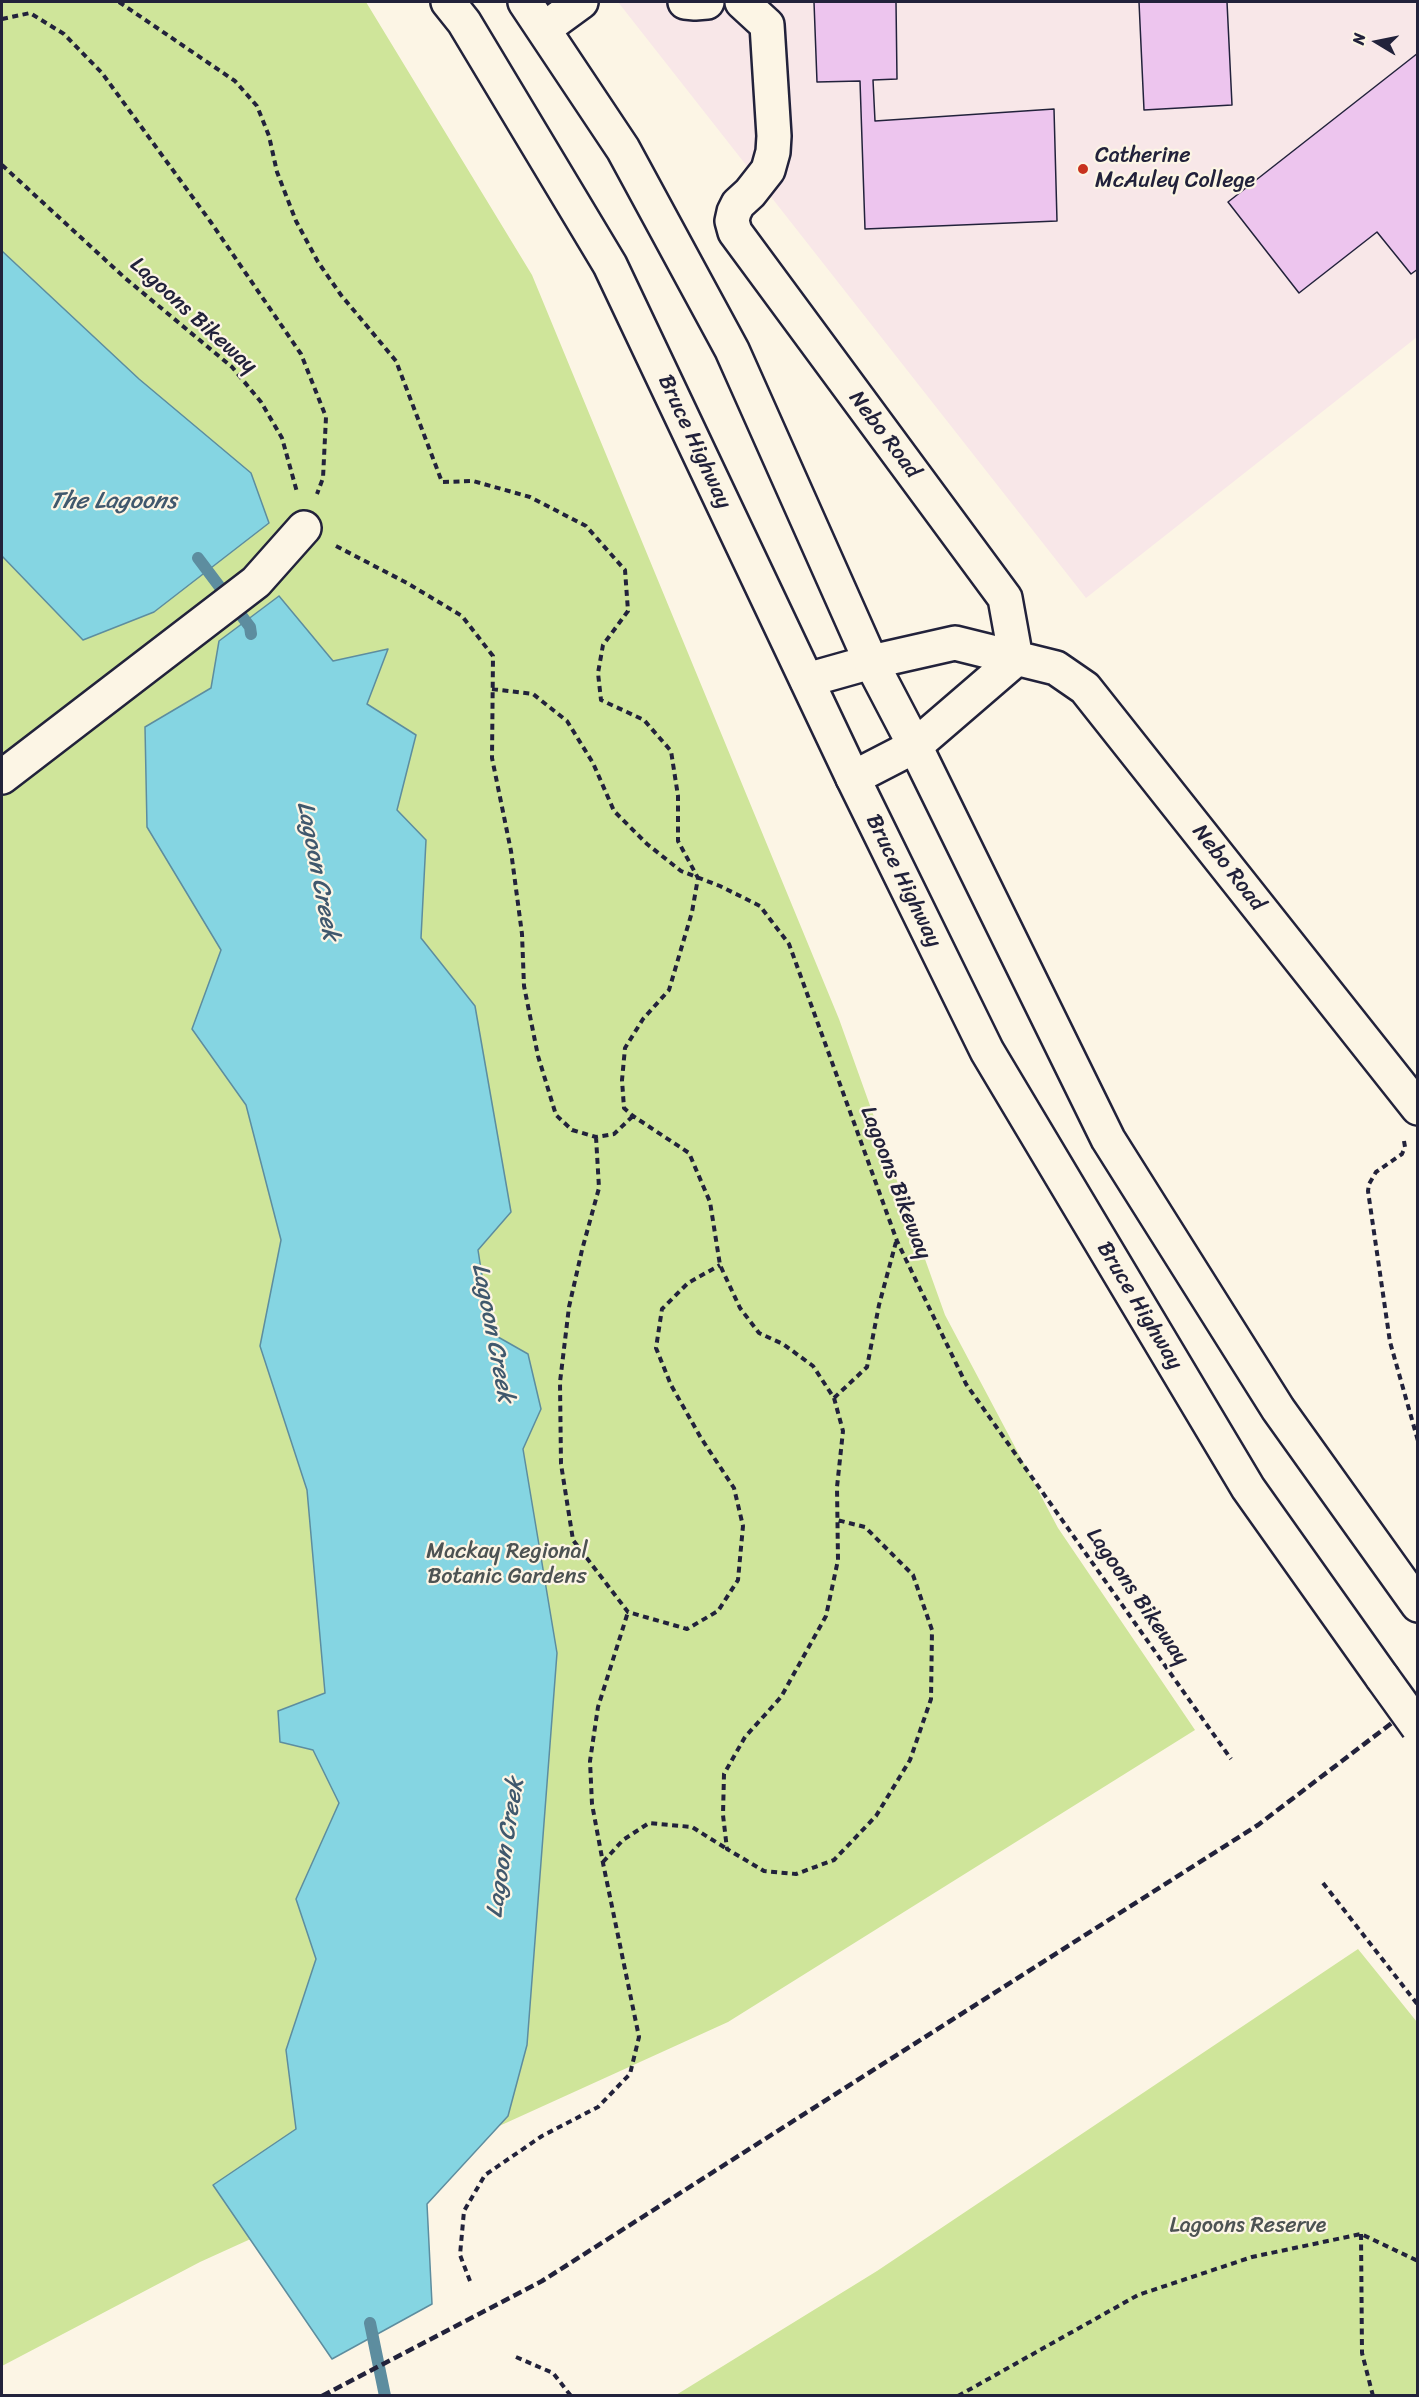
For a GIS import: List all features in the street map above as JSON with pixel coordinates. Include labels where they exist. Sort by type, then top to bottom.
[{"type":"main road","name":"Bruce Highway","points":[[448,2],[464,22],[610,265],[853,778],[987,1051],[1248,1488],[1418,1727]]},
{"type":"main road","points":[[525,2],[623,149],[732,350],[871,662],[915,746],[1108,1138],[1278,1409],[1418,1605]]},
{"type":"main road","points":[[544,29],[581,2]]},
{"type":"main road","points":[[685,2],[707,2]]},
{"type":"main road","name":"Nebo Road","points":[[742,2],[767,25],[774,136],[773,153],[768,170],[738,204],[732,221],[735,232],[1005,598],[1016,659]]},
{"type":"main road","points":[[2,777],[256,582],[304,528]]},
{"type":"main road","name":"Nebo Road","points":[[807,680],[871,662],[955,643],[1056,668],[1085,688],[1417,1108]]},
{"type":"main road","points":[[853,778],[915,746],[1016,659]]},
{"type":"path","points":[[119,2],[235,81],[257,106],[269,136],[277,172],[296,221],[318,262],[335,286],[396,361],[442,482],[473,481],[530,497],[586,526],[624,570],[628,611],[603,645],[598,672],[601,700],[644,720],[671,751],[678,796],[678,841],[698,878],[692,912],[669,990],[643,1019],[625,1048],[622,1080],[624,1107],[633,1116],[689,1153],[710,1202],[720,1265],[740,1308],[759,1333],[783,1344],[813,1366],[834,1398],[843,1431],[837,1487],[838,1560],[826,1616],[781,1697],[745,1737],[724,1774],[723,1815],[728,1849]]},
{"type":"path","points":[[2,19],[30,13],[64,34],[102,73],[210,221],[302,354],[326,417],[323,478],[304,528],[407,583],[462,616],[493,656],[492,758],[511,850],[522,934],[524,986],[538,1056],[556,1115],[572,1130],[596,1137],[614,1134],[633,1116]]},
{"type":"path","name":"Lagoons Bikeway","points":[[2,165],[125,278],[232,367],[261,402],[282,438],[293,474],[304,528]]},
{"type":"path","name":"Lagoons Bikeway","points":[[492,689],[533,694],[567,721],[593,763],[614,811],[647,844],[681,871],[759,906],[789,944],[897,1241],[966,1384],[1232,1759]]},
{"type":"path","points":[[1417,1108],[1396,1123],[1404,1140],[1405,1147],[1402,1154],[1376,1172],[1368,1191],[1390,1342],[1418,1441]]},
{"type":"path","points":[[596,1137],[599,1188],[569,1307],[560,1382],[561,1464],[573,1540],[628,1612],[687,1629],[718,1611],[738,1580],[743,1526],[734,1488],[701,1438],[671,1385],[656,1348],[662,1309],[688,1283],[720,1265]]},
{"type":"path","points":[[834,1398],[867,1367],[879,1305],[897,1241]]},
{"type":"path","points":[[603,1863],[623,1840],[649,1823],[692,1827],[764,1871],[796,1874],[834,1860],[876,1816],[910,1760],[931,1699],[932,1630],[913,1575],[866,1527],[837,1520]]},
{"type":"path","points":[[470,2281],[460,2255],[464,2211],[485,2175],[542,2136],[598,2107],[630,2074],[639,2037],[592,1804],[590,1761],[598,1707],[628,1612]]},
{"type":"path","points":[[1323,1883],[1418,2005]]},
{"type":"path","points":[[958,2396],[1138,2295],[1252,2257],[1361,2234],[1418,2261]]},
{"type":"path","points":[[1361,2234],[1362,2353],[1373,2396]]},
{"type":"path","points":[[516,2357],[553,2373],[571,2396]]},
{"type":"shaded area","name":"Catherine McAuley College","points":[[618,2],[1417,2],[1417,337],[1086,598]]},
{"type":"green space","name":"Mackay Regional Botanic Gardens","points":[[2,2],[366,2],[532,275],[839,1019],[945,1315],[1058,1528],[1195,1730],[728,2022],[200,2262],[2,2366]]},
{"type":"green space","name":"Lagoons Reserve","points":[[1358,1949],[1417,2022],[1417,2395],[676,2395],[877,2271]]},
{"type":"water","name":"The Lagoons","points":[[2,251],[139,379],[251,473],[269,523],[154,612],[83,640],[2,556]]},
{"type":"water","points":[[279,596],[333,661],[388,649],[367,704],[416,735],[397,810],[426,840],[421,938],[475,1006],[511,1212],[478,1250],[491,1333],[528,1354],[541,1409],[523,1449],[557,1653],[527,2045],[508,2116],[427,2204],[432,2304],[332,2359],[213,2185],[296,2129],[286,2050],[316,1959],[296,1899],[339,1803],[313,1750],[280,1742],[278,1711],[325,1693],[307,1490],[260,1346],[281,1240],[246,1105],[192,1029],[221,950],[147,827],[145,727],[211,688],[219,641]]},
{"type":"building","points":[[814,2],[896,2],[897,79],[873,80],[875,121],[1054,109],[1057,221],[865,229],[860,81],[817,82]]},
{"type":"building","points":[[1139,2],[1227,2],[1232,105],[1144,110]]},
{"type":"building","points":[[1418,53],[1418,269],[1411,274],[1377,232],[1299,293],[1228,202]]},
{"type":"waterway","name":"Lagoon Creek","points":[[198,558],[250,627],[251,634]]},
{"type":"waterway","name":"Lagoon Creek","points":[[370,2323],[385,2396]]},
{"type":"railway","points":[[322,2396],[542,2281],[1258,1825],[1418,1703]]},
{"type":"place","name":"Catherine McAuley College","points":[[1083,169]]}]
